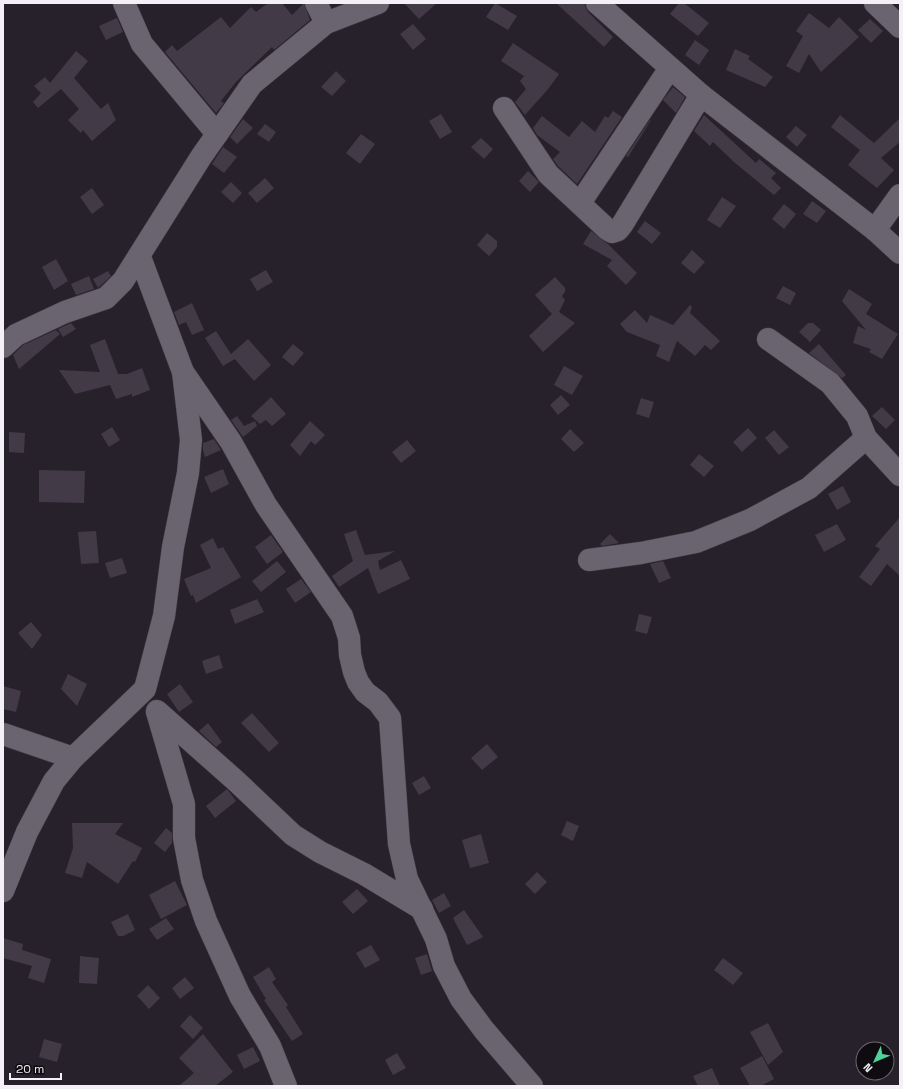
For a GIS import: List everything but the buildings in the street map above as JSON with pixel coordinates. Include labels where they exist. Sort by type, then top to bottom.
[{"type":"street","points":[[124,3],[142,44],[217,134]]},
{"type":"street","points":[[316,3],[326,23]]},
{"type":"street","points":[[3,347],[16,335],[65,312],[106,298],[123,281],[140,257],[217,134],[252,84],[326,23],[378,3]]},
{"type":"street","points":[[597,3],[701,95],[875,230],[900,253]]},
{"type":"street","points":[[875,3],[900,27]]},
{"type":"street","points":[[580,203],[670,68]]},
{"type":"street","points":[[504,108],[548,174],[612,232],[618,230],[701,95]]},
{"type":"street","points":[[875,230],[900,196]]},
{"type":"street","points":[[3,891],[27,832],[54,781],[73,758],[145,689],[164,616],[173,547],[188,473],[191,440],[183,372],[140,257]]},
{"type":"street","points":[[768,338],[830,383],[857,416],[866,438],[900,475]]},
{"type":"street","points":[[183,372],[231,442],[266,505],[342,616],[349,638],[350,655],[358,682],[365,692],[378,702],[390,718],[400,844],[407,879],[436,939],[444,966],[461,999],[484,1030],[532,1086]]},
{"type":"street","points":[[589,560],[641,553],[696,542],[750,520],[809,488],[866,438]]},
{"type":"street","points":[[145,689],[157,712],[184,804],[184,838],[192,880],[206,921],[240,996],[270,1046],[286,1086]]},
{"type":"street","points":[[157,712],[236,781],[293,835],[320,852],[364,874],[422,909]]},
{"type":"street","points":[[3,734],[73,758]]}]
